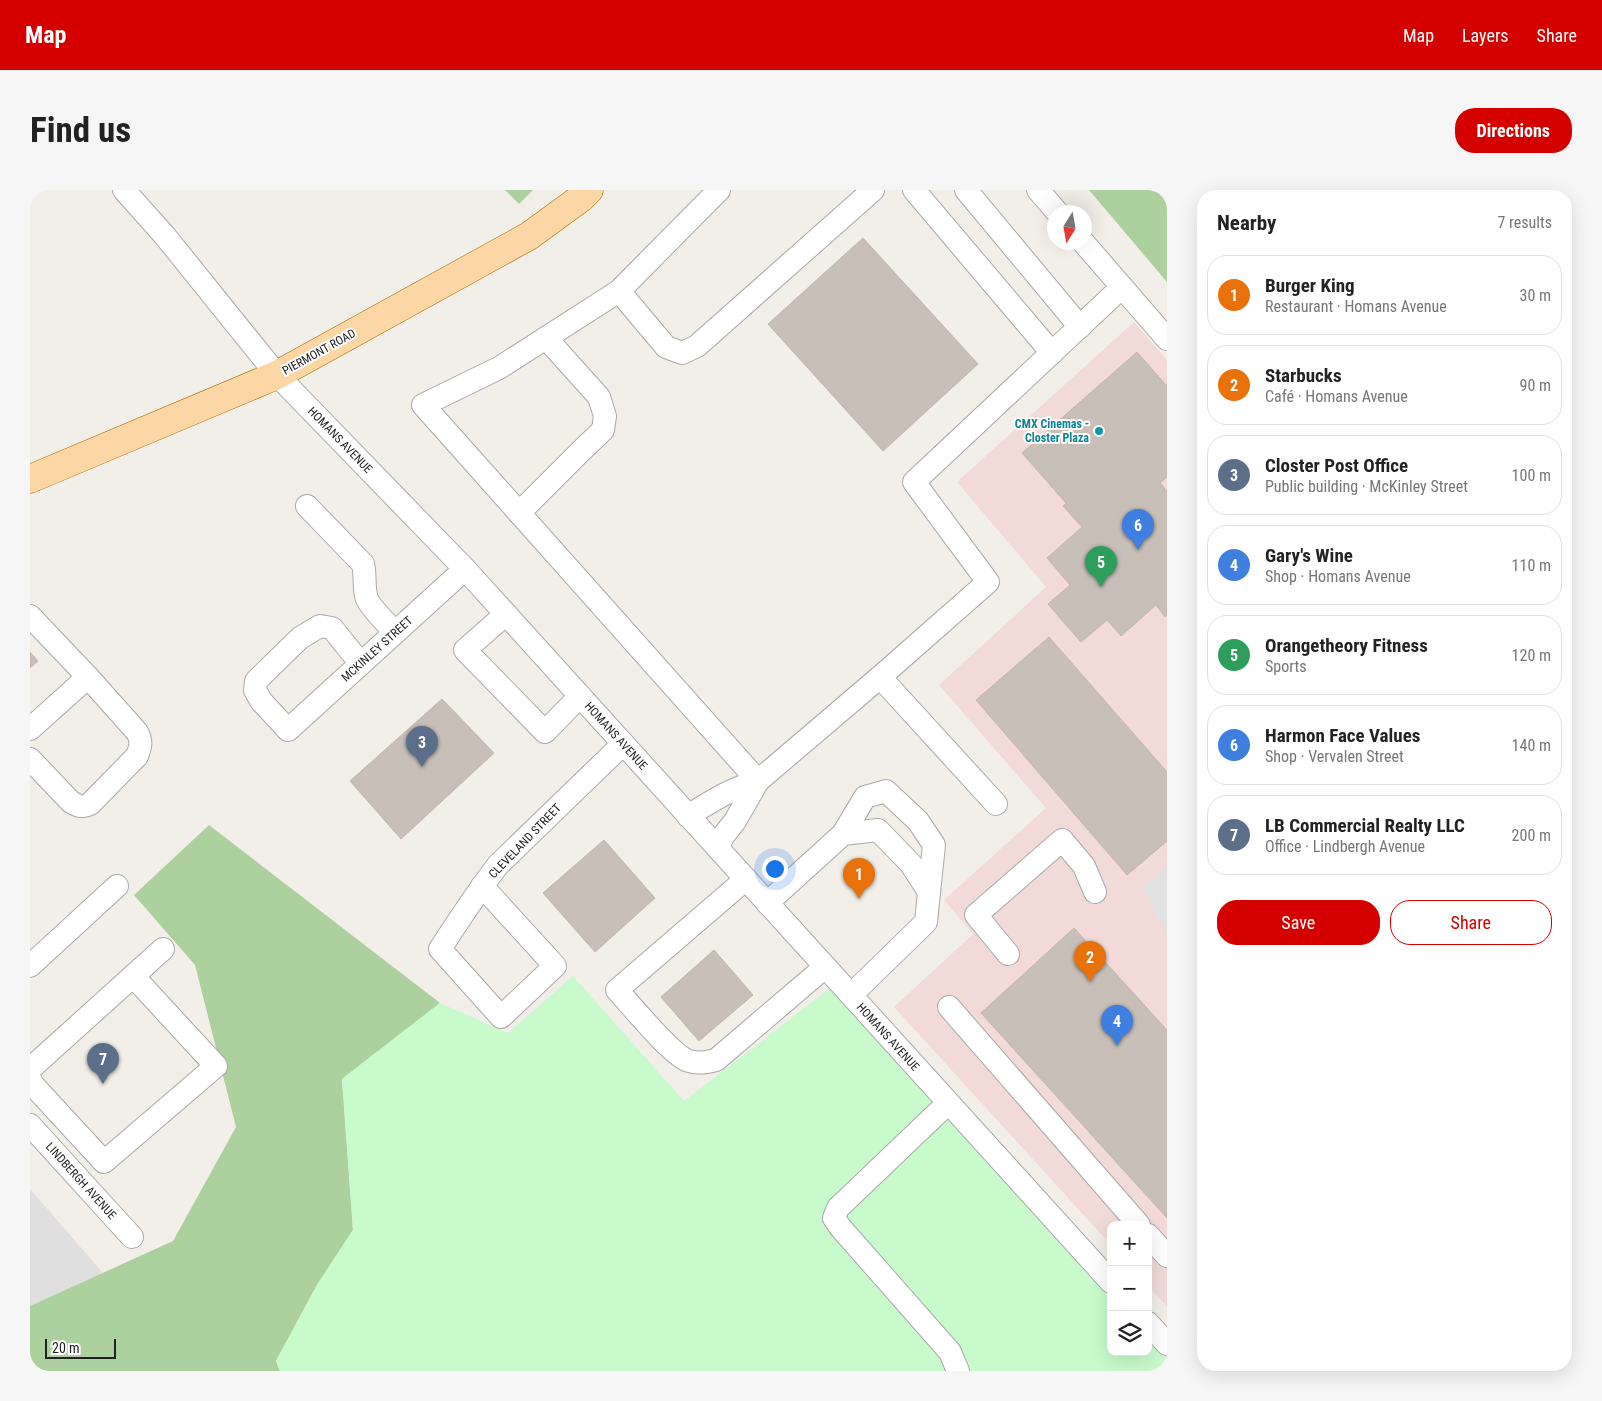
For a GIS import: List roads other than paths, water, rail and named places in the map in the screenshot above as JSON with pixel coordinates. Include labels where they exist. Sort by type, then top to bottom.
[{"type":"main road","name":"PIERMONT ROAD","points":[[30,479],[277,375],[529,236],[589,190]]},
{"type":"street","name":"HOMANS AVENUE","points":[[124,190],[165,236],[277,375],[465,568],[1107,1278]]},
{"type":"street","points":[[719,190],[619,291],[499,368],[423,405],[758,781]]},
{"type":"street","points":[[619,291],[666,347],[682,353],[697,346],[873,190]]},
{"type":"street","points":[[914,190],[1052,353]]},
{"type":"street","points":[[966,190],[1080,327]]},
{"type":"street","points":[[1038,190],[1052,205]]},
{"type":"street","points":[[1090,250],[1167,339]]},
{"type":"street","points":[[717,848],[758,781],[988,582],[914,482],[1122,287]]},
{"type":"street","points":[[519,514],[603,430],[605,416],[599,396],[546,338]]},
{"type":"street","points":[[308,506],[363,564],[366,574],[365,584],[368,601],[395,632]]},
{"type":"street","name":"MCKINLEY STREET","points":[[361,664],[332,628],[320,626],[300,638],[256,681],[255,690],[261,701],[288,730],[361,664],[465,568]]},
{"type":"street","points":[[506,614],[465,650],[545,732],[580,696]]},
{"type":"street","points":[[30,616],[88,677],[137,732],[141,740],[137,756],[90,804],[84,807],[71,802],[30,759]]},
{"type":"street","points":[[30,729],[88,677]]},
{"type":"street","points":[[880,677],[996,804]]},
{"type":"street","name":"CLEVELAND STREET","points":[[482,886],[555,966],[501,1017],[440,950],[473,898],[482,886],[498,865],[623,744]]},
{"type":"street","points":[[688,816],[717,797],[758,781]]},
{"type":"street","points":[[767,903],[842,834],[865,796],[886,791],[918,820],[934,845],[926,922],[850,995]]},
{"type":"street","points":[[842,834],[878,830],[910,864],[930,892]]},
{"type":"street","points":[[1008,954],[976,915],[1062,840],[1084,866],[1095,892]]},
{"type":"street","points":[[746,879],[617,990],[673,1052],[687,1061],[701,1064],[716,1060],[825,967]]},
{"type":"street","points":[[30,966],[117,886]]},
{"type":"street","points":[[30,1069],[163,949]]},
{"type":"street","points":[[30,1078],[33,1085],[104,1162],[216,1066],[134,976]]},
{"type":"street","points":[[949,1007],[1136,1221]]},
{"type":"street","points":[[948,1102],[838,1208],[834,1218],[950,1352],[958,1371]]},
{"type":"street","name":"LINDBERGH AVENUE","points":[[30,1125],[132,1237]]},
{"type":"street","points":[[1152,1239],[1167,1256]]},
{"type":"street","points":[[1152,1327],[1167,1344]]},
{"type":"place","name":"CMX Cinemas - Closter Plaza","points":[[1099,431]]},
{"type":"place","name":"Harmon Face Values","points":[[1138,550]]},
{"type":"place","name":"Orangetheory Fitness","points":[[1101,587]]},
{"type":"place","name":"Closter Post Office","points":[[422,767]]},
{"type":"place","name":"Burger King","points":[[859,899]]},
{"type":"place","name":"Starbucks","points":[[1090,982]]},
{"type":"place","name":"Gary's Wine","points":[[1117,1046]]},
{"type":"place","name":"LB Commercial Realty LLC","points":[[103,1084]]}]
